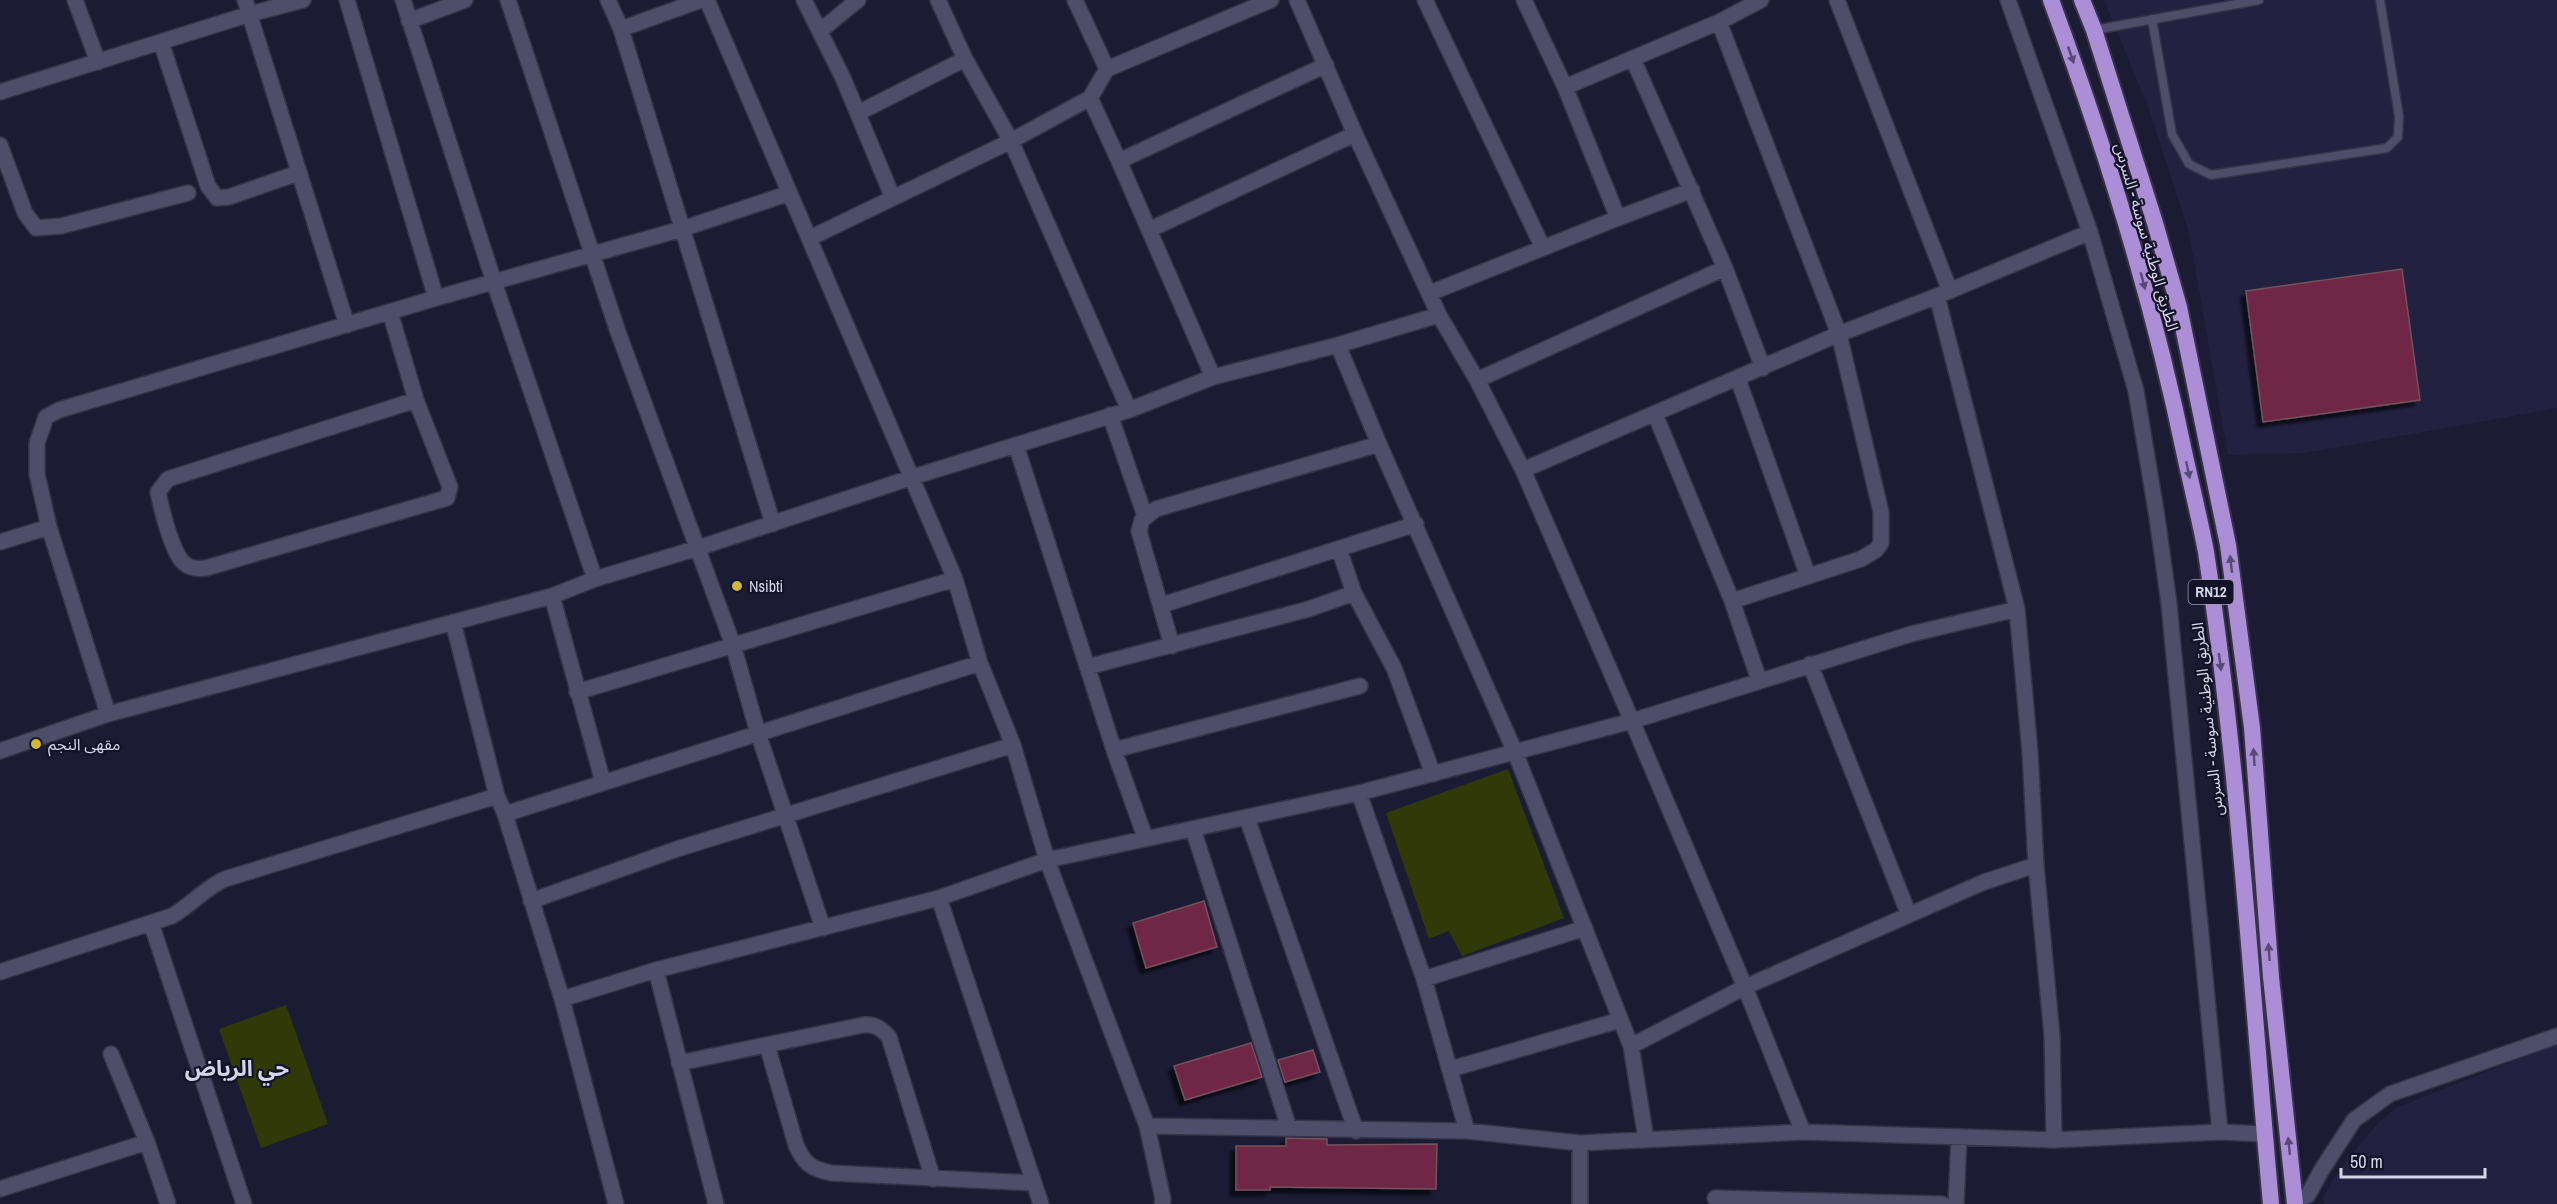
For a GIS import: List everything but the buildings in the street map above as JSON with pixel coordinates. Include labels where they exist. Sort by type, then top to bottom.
[{"type":"highway","name":"الطريق الوطنية سوسة - السرس","points":[[2051,0],[2109,165],[2138,262],[2168,378],[2205,550],[2230,737],[2271,1204]]},
{"type":"highway","name":"الطريق الوطنية سوسة - السرس","points":[[2082,0],[2094,30],[2155,223],[2179,308],[2228,545],[2252,728],[2271,977],[2295,1202]]},
{"type":"street","points":[[75,0],[98,62]]},
{"type":"street","points":[[0,92],[161,42],[247,7],[303,0]]},
{"type":"street","points":[[347,0],[436,298]]},
{"type":"street","points":[[403,0],[494,282],[595,579]]},
{"type":"street","points":[[409,21],[465,0]]},
{"type":"street","points":[[508,0],[618,332],[733,645],[758,733],[823,928]]},
{"type":"street","points":[[608,0],[621,30],[773,524]]},
{"type":"street","points":[[621,30],[700,0]]},
{"type":"street","points":[[707,0],[955,579],[980,663],[1013,745],[1047,860],[1147,1126],[1163,1202]]},
{"type":"street","points":[[804,0],[858,113],[893,198]]},
{"type":"street","points":[[820,31],[858,0]]},
{"type":"street","points":[[938,0],[965,59],[1011,141],[1129,410]]},
{"type":"street","points":[[810,238],[1011,141],[1090,98],[1107,69],[1271,0]]},
{"type":"street","points":[[1297,0],[1355,134],[1439,315],[1477,380],[1523,470],[1745,987],[1803,1132]]},
{"type":"street","points":[[1425,0],[1543,248]]},
{"type":"street","points":[[1565,87],[1719,22],[1761,0]]},
{"type":"street","points":[[1837,0],[1944,294],[2017,609],[2030,752],[2036,865],[2052,1036],[2054,1140]]},
{"type":"street","points":[[2008,0],[2090,232],[2136,391],[2157,517],[2182,731],[2220,1132]]},
{"type":"street","points":[[1079,1],[1107,69]]},
{"type":"street","points":[[1530,2],[1618,218]]},
{"type":"street","points":[[247,7],[347,325]]},
{"type":"street","points":[[1719,22],[1839,334],[1881,512],[1881,543],[1876,550],[1862,559],[1732,602]]},
{"type":"street","points":[[161,42],[208,186],[217,198],[229,197],[298,173]]},
{"type":"street","points":[[858,113],[965,59]]},
{"type":"street","points":[[1633,59],[1725,268],[1762,368]]},
{"type":"street","points":[[1119,161],[1326,65]]},
{"type":"street","points":[[1090,98],[1213,377]]},
{"type":"street","points":[[1149,230],[1355,134]]},
{"type":"street","points":[[0,145],[25,213],[36,228],[62,226],[188,193]]},
{"type":"street","points":[[1430,293],[1692,190]]},
{"type":"street","points":[[108,714],[49,527],[36,457],[41,428],[46,417],[59,411],[436,298],[682,229],[790,193]]},
{"type":"street","points":[[1523,470],[1839,334],[1944,294],[2090,232]]},
{"type":"street","points":[[1477,380],[1725,268]]},
{"type":"street","points":[[390,312],[416,400],[450,487],[447,498],[206,568],[190,568],[183,563],[177,554],[158,492],[168,479],[416,400]]},
{"type":"street","points":[[0,751],[108,714],[552,596],[595,579],[699,548],[913,477],[1129,410],[1213,377],[1338,345],[1439,315]]},
{"type":"street","points":[[1338,345],[1379,444],[1515,752],[1585,927],[1631,1046],[1646,1139]]},
{"type":"street","points":[[1738,379],[1808,576]]},
{"type":"street","points":[[1655,414],[1732,602],[1759,680]]},
{"type":"street","points":[[1110,416],[1145,516]]},
{"type":"street","points":[[1172,646],[1139,531],[1145,516],[1156,509],[1379,444]]},
{"type":"street","points":[[1016,445],[1114,750],[1145,837]]},
{"type":"street","points":[[1162,605],[1416,524]]},
{"type":"street","points":[[0,542],[49,527]]},
{"type":"street","points":[[1339,549],[1354,593],[1394,668],[1433,774]]},
{"type":"street","points":[[578,692],[955,579]]},
{"type":"street","points":[[1087,667],[1309,609],[1354,593]]},
{"type":"street","points":[[552,596],[603,782]]},
{"type":"street","points":[[562,999],[656,970],[939,898],[1047,860],[1145,837],[1247,818],[1433,774],[1632,721],[1911,634],[2017,609]]},
{"type":"street","points":[[453,622],[497,796],[505,814],[562,999],[616,1204]]},
{"type":"street","points":[[505,814],[980,663]]},
{"type":"street","points":[[1810,664],[1909,915]]},
{"type":"street","points":[[1114,750],[1360,686]]},
{"type":"street","points":[[531,901],[677,849],[1013,745]]},
{"type":"street","points":[[1359,793],[1424,978],[1467,1131]]},
{"type":"street","points":[[0,972],[181,911],[209,886],[225,879],[497,796]]},
{"type":"street","points":[[1247,818],[1356,1131]]},
{"type":"street","points":[[1194,829],[1289,1128]]},
{"type":"street","points":[[1631,1046],[1745,987],[1983,882],[2036,865]]},
{"type":"street","points":[[939,898],[1041,1204]]},
{"type":"street","points":[[151,923],[244,1204]]},
{"type":"street","points":[[1424,978],[1585,927]]},
{"type":"street","points":[[656,970],[716,1204]]},
{"type":"street","points":[[1451,1070],[1620,1020]]},
{"type":"street","points":[[679,1063],[872,1024],[889,1037],[933,1179]]},
{"type":"street","points":[[2295,1202],[2308,1196],[2354,1120],[2390,1094],[2557,1036]]},
{"type":"street","points":[[767,1045],[796,1146],[807,1165],[831,1173],[1034,1183]]},
{"type":"street","points":[[111,1054],[147,1142],[168,1204]]},
{"type":"street","points":[[1147,1126],[1467,1131],[1580,1143],[1803,1132],[2054,1140],[2220,1132],[2265,1134]]},
{"type":"street","points":[[1956,1204],[1959,1138]]},
{"type":"street","points":[[0,1189],[147,1142]]},
{"type":"street","points":[[1580,1143],[1580,1204]]},
{"type":"street","points":[[1715,1198],[1942,1204]]},
{"type":"lane","points":[[2094,30],[2259,0]]},
{"type":"lane","points":[[2152,19],[2172,134],[2189,164],[2211,175],[2387,148],[2397,137],[2399,116],[2380,0]]},
{"type":"shaded area","points":[[2104,0],[2557,0],[2557,408],[2305,453],[2228,455],[2189,233],[2149,109]]},
{"type":"shaded area","points":[[2557,1044],[2557,1204],[2324,1204],[2323,1197],[2340,1169],[2378,1123],[2398,1107]]},
{"type":"green space","points":[[1508,769],[1564,918],[1462,956],[1449,931],[1429,939],[1386,813]]},
{"type":"green space","points":[[286,1005],[328,1124],[261,1148],[219,1029]]},
{"type":"place","name":"Nsibti","points":[[737,586]]},
{"type":"place","name":"مقهى النجم","points":[[36,744]]},
{"type":"district","name":"حي الرياض","points":[[237,1068]]}]
